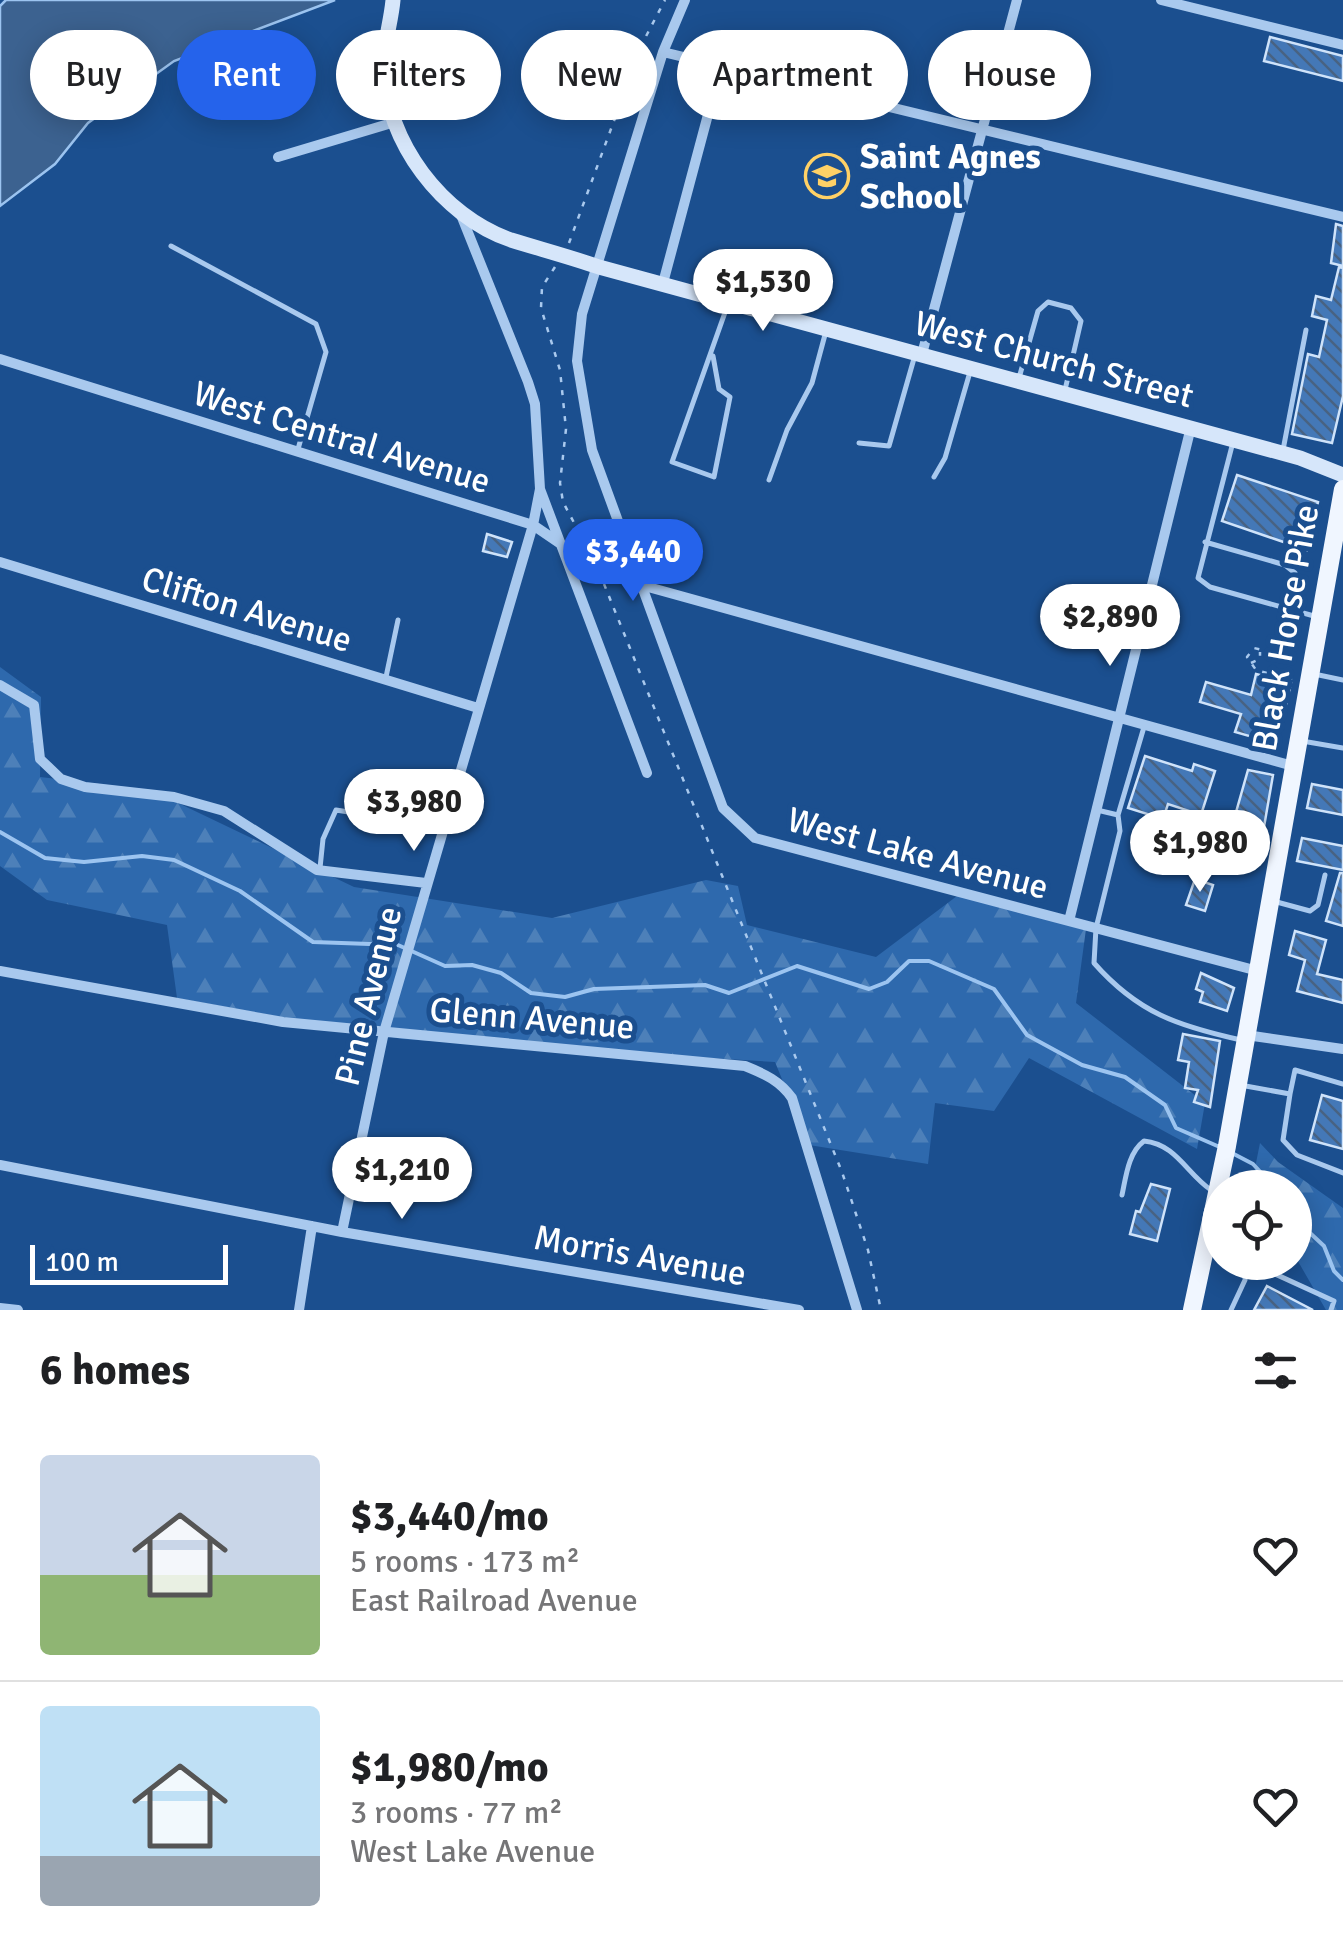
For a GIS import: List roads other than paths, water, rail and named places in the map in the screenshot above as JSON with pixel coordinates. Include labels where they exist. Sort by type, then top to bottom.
[{"type":"main road","name":"West Church Street","points":[[394,0],[384,75],[395,122],[424,175],[459,209],[510,240],[1234,439],[1343,475]]},
{"type":"main road","name":"Black Horse Pike","points":[[1223,1170],[1343,489]]},
{"type":"main road","name":"Black Horse Pike","points":[[1192,1310],[1203,1280]]},
{"type":"street","points":[[641,585],[592,450],[578,361],[582,314],[662,52],[686,0]]},
{"type":"street","points":[[919,353],[1016,0]]},
{"type":"street","points":[[1162,0],[1343,45]]},
{"type":"street","points":[[662,52],[677,56]]},
{"type":"street","points":[[908,112],[1343,218]]},
{"type":"street","points":[[662,283],[706,120]]},
{"type":"street","points":[[278,157],[395,122]]},
{"type":"street","points":[[459,209],[532,393],[540,489],[647,774]]},
{"type":"street","name":"West Central Avenue","points":[[0,360],[533,526],[596,568],[641,585],[1294,766]]},
{"type":"street","points":[[1068,921],[1191,427]]},
{"type":"street","name":"Pine Avenue","points":[[342,1232],[384,1032],[533,526],[540,489]]},
{"type":"street","name":"Clifton Avenue","points":[[0,562],[478,708]]},
{"type":"street","name":"West Lake Avenue","points":[[641,585],[723,808],[755,838],[1258,971]]},
{"type":"street","points":[[0,685],[34,705],[40,759],[61,779],[85,787],[174,797],[224,812],[320,870],[426,883]]},
{"type":"street","name":"Glenn Avenue","points":[[0,971],[283,1022],[745,1066],[762,1072],[782,1085],[792,1098],[857,1310]]},
{"type":"street","points":[[1244,1038],[1343,1049]]},
{"type":"street","name":"Morris Avenue","points":[[0,1165],[342,1232],[799,1310]]},
{"type":"street","points":[[299,1310],[312,1226]]},
{"type":"street","points":[[0,1308],[18,1310]]},
{"type":"lane","points":[[171,246],[316,324],[326,352],[297,452]]},
{"type":"lane","points":[[713,356],[719,390],[730,398],[714,477],[672,462],[698,382],[713,356],[729,301]]},
{"type":"lane","points":[[1018,380],[1038,311],[1048,302],[1071,308],[1081,321],[1064,392]]},
{"type":"lane","points":[[768,480],[781,442],[812,383],[827,328]]},
{"type":"lane","points":[[1282,453],[1306,330]]},
{"type":"lane","points":[[859,442],[885,448],[892,442],[919,353]]},
{"type":"lane","points":[[934,477],[945,458],[972,367]]},
{"type":"lane","points":[[1234,439],[1198,573],[1202,584],[1321,618]]},
{"type":"lane","points":[[1205,542],[1285,564],[1295,573],[1284,608]]},
{"type":"lane","points":[[385,680],[398,620]]},
{"type":"lane","points":[[1311,674],[1343,680]]},
{"type":"lane","points":[[1144,726],[1118,816],[1120,831],[1096,928],[1094,963],[1109,980],[1168,1023],[1244,1038]]},
{"type":"lane","points":[[1298,741],[1343,748]]},
{"type":"lane","points":[[320,870],[323,839],[336,810],[443,827]]},
{"type":"lane","points":[[1096,810],[1118,816]]},
{"type":"lane","points":[[1270,900],[1310,910],[1318,905],[1325,875]]},
{"type":"lane","points":[[1343,1084],[1295,1070],[1284,1140],[1297,1155],[1343,1173]]},
{"type":"lane","points":[[1237,1084],[1290,1094]]},
{"type":"lane","points":[[1122,1195],[1127,1168],[1136,1147],[1144,1142],[1161,1145],[1202,1181]]},
{"type":"lane","points":[[1230,1310],[1245,1280]]},
{"type":"lane","points":[[1288,1280],[1334,1300],[1331,1310]]},
{"type":"waterway","points":[[0,832],[45,858],[84,862],[142,856],[174,860],[240,891],[313,942],[398,945],[445,966],[472,965],[501,973],[531,993],[565,997],[594,989],[705,985],[729,993],[797,966],[869,989],[887,982],[909,961],[929,961],[994,989],[1027,1035],[1082,1065],[1125,1077],[1165,1105],[1176,1128],[1222,1148]]},
{"type":"waterway","points":[[1230,1152],[1258,1170]]},
{"type":"waterway","points":[[1312,1235],[1324,1246],[1334,1271],[1343,1280]]},
{"type":"place","name":"Saint Agnes School","points":[[827,176]]}]
